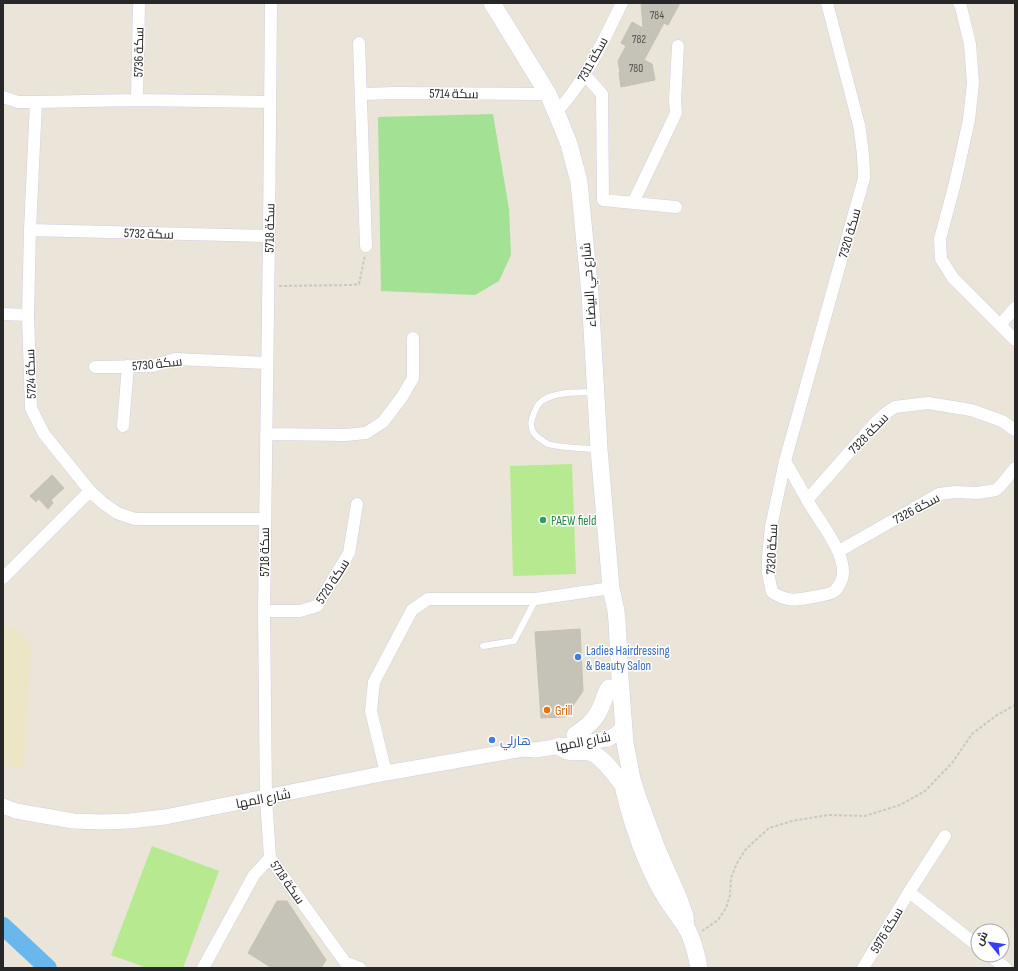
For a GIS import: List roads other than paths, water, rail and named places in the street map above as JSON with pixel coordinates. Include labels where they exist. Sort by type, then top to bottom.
[{"type":"main road","name":"شارع حي البيضاء","points":[[492,3],[548,94],[569,144],[579,182],[590,294],[598,449],[611,588]]},
{"type":"main road","points":[[611,588],[608,620],[609,688],[619,734],[638,798],[657,849],[680,899],[688,933],[700,968]]},
{"type":"main road","points":[[611,588],[617,621],[619,734],[618,766],[627,804],[653,874],[666,899],[688,933]]},
{"type":"main road","points":[[575,735],[597,715],[609,688]]},
{"type":"main road","points":[[559,746],[568,752],[585,752],[596,755],[623,785]]},
{"type":"street","name":"سكة 5736","points":[[137,100],[139,3]]},
{"type":"street","name":"سكة 5718","points":[[270,3],[269,236],[264,611],[266,798],[270,858],[343,965],[360,968]]},
{"type":"street","name":"سكة 7311","points":[[556,112],[585,75],[622,3]]},
{"type":"street","name":"سكة 7320","points":[[785,461],[807,500],[839,551],[844,573],[834,592],[820,596],[791,600],[781,598],[772,592],[768,573],[770,534],[785,461],[864,178],[864,162],[859,125],[827,3]]},
{"type":"street","points":[[960,3],[970,44],[973,83],[969,120],[940,239],[941,259],[953,278],[1015,340]]},
{"type":"street","points":[[359,43],[366,246]]},
{"type":"street","points":[[633,203],[676,113],[675,101],[678,46]]},
{"type":"street","points":[[585,75],[602,94],[603,200],[676,207]]},
{"type":"street","name":"سكة 5714","points":[[361,94],[548,94]]},
{"type":"street","points":[[3,97],[18,102],[137,100],[270,102]]},
{"type":"street","name":"سكة 5724","points":[[36,102],[28,314],[31,408],[44,434],[90,491],[117,513],[135,519],[265,519]]},
{"type":"street","name":"سكة 5732","points":[[30,230],[269,236]]},
{"type":"street","points":[[1000,325],[1015,308]]},
{"type":"street","points":[[3,314],[28,314]]},
{"type":"street","points":[[266,434],[346,435],[366,433],[383,422],[402,397],[413,378],[413,338]]},
{"type":"street","name":"سكة 5730","points":[[95,367],[152,366],[174,359],[267,363]]},
{"type":"street","points":[[123,426],[128,366]]},
{"type":"street","name":"سكة 7328","points":[[807,500],[875,423],[895,407],[928,404],[971,410],[1002,421],[1015,430]]},
{"type":"street","name":"سكة 7326","points":[[839,551],[938,494],[955,492],[977,493],[996,490],[1015,468]]},
{"type":"street","points":[[3,578],[90,491]]},
{"type":"street","name":"سكة 5720","points":[[264,611],[300,611],[317,606],[350,553],[357,504]]},
{"type":"street","points":[[386,773],[371,711],[374,682],[412,610],[428,599],[536,599],[611,588]]},
{"type":"street","name":"شارع المها","points":[[3,806],[16,811],[73,821],[116,821],[165,817],[386,773],[522,749],[542,741],[605,729],[619,734]]},
{"type":"street","name":"شارع المها","points":[[522,749],[535,750],[608,739],[619,734]]},
{"type":"street","name":"سكة 5976","points":[[863,968],[945,836]]},
{"type":"street","points":[[203,968],[254,875],[270,858]]},
{"type":"street","name":"سكة 5976","points":[[909,892],[970,940]]},
{"type":"lane","points":[[595,392],[566,393],[544,399],[536,408],[531,420],[531,426],[535,436],[547,444],[598,449]]},
{"type":"lane","points":[[483,646],[514,641],[536,599]]},
{"type":"waterway","points":[[3,926],[48,968]]},
{"type":"place","name":"PAEW field","points":[[543,520]]},
{"type":"place","name":"Ladies Hairdressing & Beauty Salon","points":[[578,657]]},
{"type":"place","name":"Grill","points":[[547,710]]},
{"type":"place","name":"هارلي","points":[[492,740]]}]
